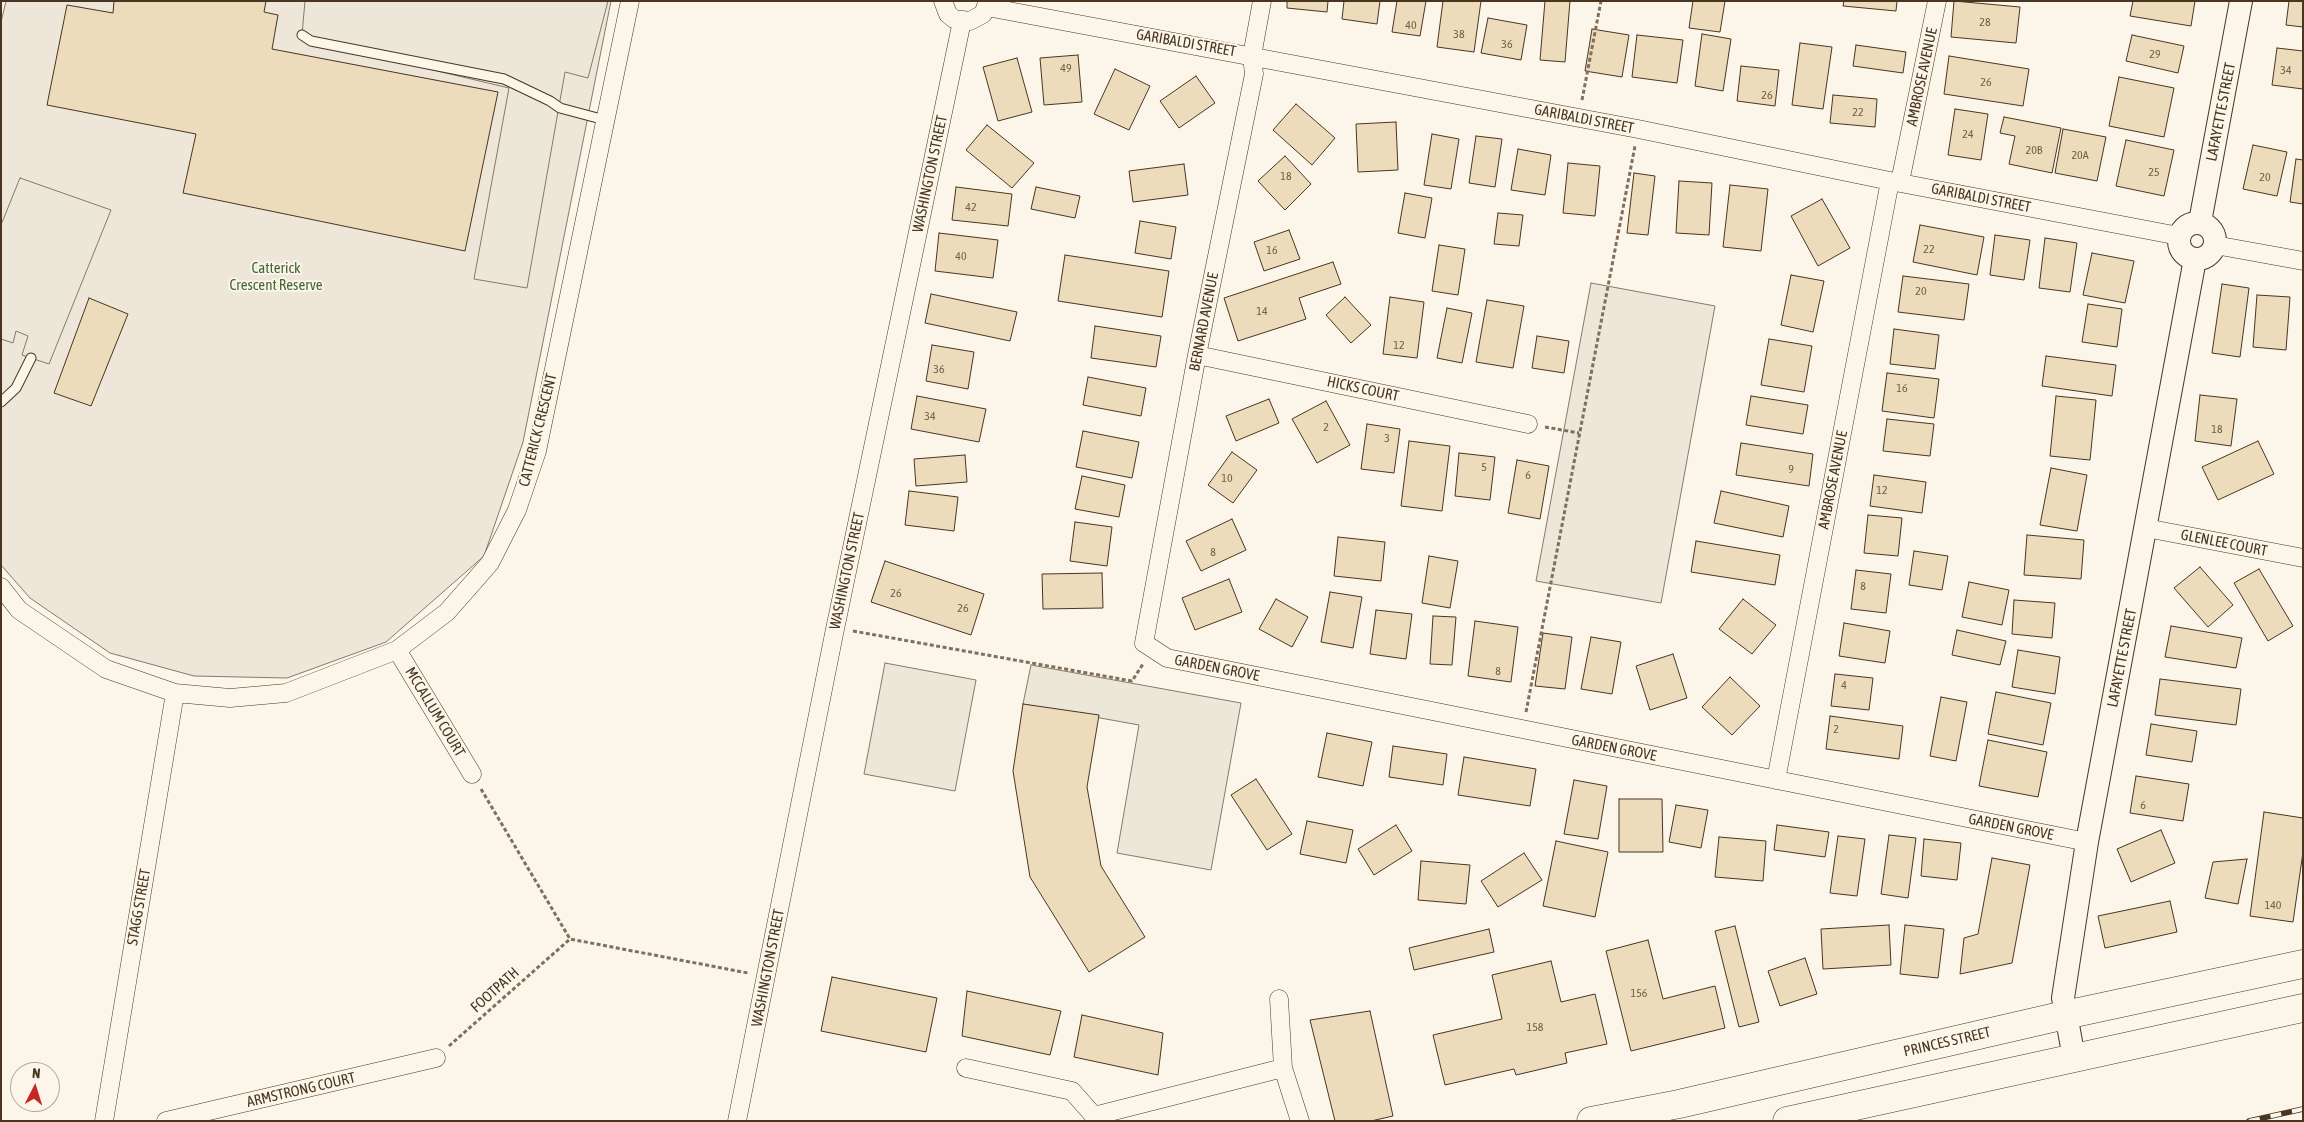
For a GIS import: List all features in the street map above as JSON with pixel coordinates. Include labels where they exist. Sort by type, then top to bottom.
[{"type":"highway","name":"PRINCES STREET","points":[[1591,1121],[1679,1104],[2065,1015],[2303,964]]},
{"type":"highway","points":[[1787,1121],[2303,1008]]},
{"type":"street","name":"CATTERICK CRESCENT","points":[[1,587],[19,610],[106,669],[175,693],[230,698],[286,693],[397,650],[447,612],[490,563],[517,510],[536,451],[630,1]]},
{"type":"street","points":[[943,1],[948,14],[962,21],[977,19],[988,4]]},
{"type":"street","name":"BERNARD AVENUE","points":[[1148,646],[1198,355],[1254,74],[1252,56],[1262,1]]},
{"type":"street","name":"AMBROSE AVENUE","points":[[1776,780],[1895,181],[1937,1]]},
{"type":"street","name":"LAFAYETTE STREET","points":[[2200,222],[2241,1]]},
{"type":"street","name":"GARIBALDI STREET","points":[[988,4],[1638,129],[2179,236]]},
{"type":"street","name":"WASHINGTON STREET","points":[[738,1121],[835,628],[962,21]]},
{"type":"street","points":[[2200,222],[2210,227],[2214,232],[2215,245],[2207,256],[2195,259],[2185,255],[2181,250],[2179,236],[2186,226],[2200,222]]},
{"type":"street","points":[[2215,245],[2303,261]]},
{"type":"street","name":"LAFAYETTE STREET","points":[[2074,1058],[2062,998],[2088,842],[2195,259]]},
{"type":"street","name":"HICKS COURT","points":[[1198,355],[1528,424]]},
{"type":"street","name":"GLENLEE COURT","points":[[2146,528],[2303,558]]},
{"type":"street","name":"GARDEN GROVE","points":[[1148,646],[1167,658],[2088,842]]},
{"type":"street","name":"MCCALLUM COURT","points":[[397,650],[472,774]]},
{"type":"street","name":"STAGG STREET","points":[[104,1121],[175,693]]},
{"type":"street","points":[[1278,999],[1283,1068],[1300,1121]]},
{"type":"street","name":"ARMSTRONG COURT","points":[[166,1121],[436,1058]]},
{"type":"street","points":[[966,1068],[1072,1091],[1094,1118],[1283,1068]]},
{"type":"lane","points":[[302,35],[311,41],[504,79],[550,101],[560,108],[605,120]]},
{"type":"lane","points":[[1,402],[16,388],[31,358]]},
{"type":"path","points":[[1578,118],[1601,1]]},
{"type":"path","points":[[1523,730],[1638,129]]},
{"type":"path","points":[[1528,424],[1579,433]]},
{"type":"path","points":[[835,628],[1132,681],[1148,646]]},
{"type":"path","points":[[472,774],[570,939],[766,976]]},
{"type":"path","name":"FOOTPATH","points":[[436,1058],[570,939]]},
{"type":"green space","name":"Catterick Crescent Reserve","points":[[6,1],[611,1],[523,442],[484,556],[386,642],[287,678],[194,676],[110,653],[30,598],[1,565],[1,22]]},
{"type":"green space","points":[[1591,283],[1715,306],[1661,603],[1536,581]]},
{"type":"shaded area","points":[[305,1],[608,1],[588,78],[565,72],[527,288],[474,279],[509,88],[311,41],[302,35]]},
{"type":"shaded area","points":[[20,178],[111,210],[49,364],[22,355],[28,336],[16,331],[13,343],[1,339],[1,225]]},
{"type":"shaded area","points":[[885,663],[976,680],[955,791],[864,774]]},
{"type":"shaded area","points":[[1031,665],[1241,703],[1211,870],[1117,853],[1139,725],[1023,704]]},
{"type":"building","points":[[114,1],[266,1],[264,12],[278,15],[272,49],[498,92],[465,251],[183,193],[196,134],[47,105],[67,5],[113,13]]},
{"type":"building","points":[[1287,1],[1328,1],[1327,12],[1287,8]]},
{"type":"building","points":[[1344,1],[1380,1],[1377,24],[1342,19]]},
{"type":"building","points":[[1397,1],[1426,1],[1420,36],[1392,32]]},
{"type":"building","points":[[1443,1],[1481,1],[1474,52],[1437,47]]},
{"type":"building","points":[[1545,1],[1570,1],[1565,62],[1540,60]]},
{"type":"building","points":[[1693,1],[1725,1],[1720,32],[1689,28]]},
{"type":"building","points":[[1844,1],[1897,1],[1896,11],[1843,6]]},
{"type":"building","points":[[1954,1],[2020,7],[2016,43],[1951,37]]},
{"type":"building","points":[[2133,1],[2195,1],[2191,26],[2130,16]]},
{"type":"building","points":[[2289,1],[2303,1],[2303,27],[2286,25]]},
{"type":"building","points":[[1488,18],[1527,25],[1521,60],[1481,53]]},
{"type":"building","points":[[1592,29],[1629,35],[1622,77],[1585,71]]},
{"type":"building","points":[[1702,34],[1731,39],[1723,91],[1695,86]]},
{"type":"building","points":[[1637,35],[1683,40],[1677,83],[1632,77]]},
{"type":"building","points":[[2132,35],[2184,46],[2178,73],[2126,61]]},
{"type":"building","points":[[1800,43],[1832,47],[1823,109],[1792,105]]},
{"type":"building","points":[[1856,45],[1906,52],[1903,73],[1853,66]]},
{"type":"building","points":[[2277,48],[2303,51],[2303,89],[2272,85]]},
{"type":"building","points":[[1078,55],[1082,102],[1044,105],[1040,58]]},
{"type":"building","points":[[1949,56],[2029,69],[2023,106],[1944,94]]},
{"type":"building","points":[[1017,58],[1032,112],[998,121],[983,67]]},
{"type":"building","points":[[1741,66],[1779,70],[1775,106],[1737,101]]},
{"type":"building","points":[[1115,69],[1150,86],[1129,130],[1094,114]]},
{"type":"building","points":[[1196,76],[1215,103],[1179,128],[1160,101]]},
{"type":"building","points":[[2119,77],[2174,88],[2164,137],[2109,126]]},
{"type":"building","points":[[1833,95],[1877,99],[1875,127],[1830,123]]},
{"type":"building","points":[[1296,104],[1335,138],[1312,165],[1273,130]]},
{"type":"building","points":[[1955,109],[1988,114],[1981,160],[1948,155]]},
{"type":"building","points":[[2004,117],[2061,128],[2052,173],[2009,164],[2015,136],[2000,133]]},
{"type":"building","points":[[1396,122],[1398,170],[1358,172],[1356,124]]},
{"type":"building","points":[[987,125],[1034,163],[1012,188],[966,150]]},
{"type":"building","points":[[2063,129],[2106,137],[2097,181],[2055,173]]},
{"type":"building","points":[[1432,134],[1459,139],[1451,189],[1424,185]]},
{"type":"building","points":[[1476,136],[1502,139],[1495,187],[1469,183]]},
{"type":"building","points":[[2126,140],[2174,150],[2164,196],[2116,186]]},
{"type":"building","points":[[2253,145],[2287,152],[2277,196],[2243,189]]},
{"type":"building","points":[[1518,149],[1551,155],[1545,195],[1511,190]]},
{"type":"building","points":[[1285,156],[1311,184],[1285,210],[1258,181]]},
{"type":"building","points":[[2296,159],[2303,160],[2303,204],[2290,202]]},
{"type":"building","points":[[1568,163],[1600,166],[1595,216],[1563,213]]},
{"type":"building","points":[[1184,164],[1188,195],[1133,202],[1129,171]]},
{"type":"building","points":[[1634,173],[1655,176],[1648,235],[1627,233]]},
{"type":"building","points":[[1679,181],[1712,183],[1709,235],[1676,233]]},
{"type":"building","points":[[1730,185],[1768,189],[1761,251],[1723,247]]},
{"type":"building","points":[[956,187],[1012,194],[1008,226],[952,220]]},
{"type":"building","points":[[1036,187],[1080,196],[1075,218],[1031,209]]},
{"type":"building","points":[[1405,193],[1432,198],[1425,238],[1398,233]]},
{"type":"building","points":[[1822,199],[1850,248],[1818,266],[1791,216]]},
{"type":"building","points":[[1498,213],[1523,215],[1519,246],[1494,244]]},
{"type":"building","points":[[1140,221],[1176,227],[1171,259],[1135,253]]},
{"type":"building","points":[[1920,225],[1984,237],[1977,275],[1913,262]]},
{"type":"building","points":[[1289,230],[1300,259],[1264,271],[1254,242]]},
{"type":"building","points":[[939,233],[998,240],[993,278],[935,271]]},
{"type":"building","points":[[1995,235],[2030,240],[2024,280],[1990,275]]},
{"type":"building","points":[[2045,238],[2077,243],[2070,292],[2039,288]]},
{"type":"building","points":[[1439,245],[1465,249],[1458,295],[1432,291]]},
{"type":"building","points":[[2092,253],[2134,261],[2125,303],[2083,295]]},
{"type":"building","points":[[1065,255],[1169,271],[1162,317],[1058,301]]},
{"type":"building","points":[[1333,262],[1341,284],[1299,298],[1306,319],[1238,341],[1224,298]]},
{"type":"building","points":[[1791,275],[1824,281],[1813,332],[1781,325]]},
{"type":"building","points":[[1903,276],[1969,284],[1964,320],[1898,312]]},
{"type":"building","points":[[2222,284],[2249,288],[2240,357],[2212,353]]},
{"type":"building","points":[[931,294],[1017,312],[1010,341],[925,323]]},
{"type":"building","points":[[2257,295],[2290,297],[2286,350],[2253,347]]},
{"type":"building","points":[[1345,297],[1371,325],[1351,343],[1326,315]]},
{"type":"building","points":[[1390,297],[1424,302],[1417,358],[1383,354]]},
{"type":"building","points":[[89,298],[128,314],[91,406],[54,393]]},
{"type":"building","points":[[1487,300],[1524,306],[1513,368],[1476,362]]},
{"type":"building","points":[[2088,304],[2122,309],[2117,347],[2082,342]]},
{"type":"building","points":[[1447,308],[1472,313],[1462,363],[1437,358]]},
{"type":"building","points":[[1095,326],[1161,336],[1156,367],[1091,358]]},
{"type":"building","points":[[1894,329],[1939,335],[1935,369],[1890,364]]},
{"type":"building","points":[[1537,336],[1569,341],[1564,373],[1532,368]]},
{"type":"building","points":[[1769,339],[1812,346],[1804,392],[1761,385]]},
{"type":"building","points":[[932,345],[974,352],[968,389],[926,381]]},
{"type":"building","points":[[2046,356],[2116,365],[2112,396],[2042,386]]},
{"type":"building","points":[[1887,373],[1939,379],[1934,418],[1882,411]]},
{"type":"building","points":[[1088,377],[1146,388],[1141,416],[1083,405]]},
{"type":"building","points":[[2200,395],[2237,399],[2231,446],[2195,441]]},
{"type":"building","points":[[917,396],[986,409],[979,442],[911,429]]},
{"type":"building","points":[[1751,396],[1808,405],[1803,434],[1746,425]]},
{"type":"building","points":[[2056,396],[2096,400],[2090,460],[2050,456]]},
{"type":"building","points":[[1269,399],[1279,423],[1236,441],[1226,416]]},
{"type":"building","points":[[1326,401],[1350,445],[1317,463],[1292,419]]},
{"type":"building","points":[[1887,419],[1934,424],[1930,456],[1883,451]]},
{"type":"building","points":[[1367,424],[1400,429],[1394,473],[1361,469]]},
{"type":"building","points":[[1083,431],[1139,442],[1132,478],[1076,467]]},
{"type":"building","points":[[1409,441],[1450,446],[1442,511],[1401,506]]},
{"type":"building","points":[[2258,441],[2274,474],[2218,500],[2202,467]]},
{"type":"building","points":[[1741,443],[1813,454],[1809,486],[1736,475]]},
{"type":"building","points":[[1232,452],[1257,470],[1233,503],[1208,485]]},
{"type":"building","points":[[1459,453],[1495,457],[1490,500],[1455,496]]},
{"type":"building","points":[[965,455],[967,482],[916,486],[914,459]]},
{"type":"building","points":[[1517,460],[1549,466],[1540,519],[1508,513]]},
{"type":"building","points":[[2051,468],[2087,475],[2077,531],[2040,525]]},
{"type":"building","points":[[1874,475],[1926,482],[1922,513],[1870,506]]},
{"type":"building","points":[[1082,476],[1125,485],[1119,517],[1075,509]]},
{"type":"building","points":[[909,491],[958,497],[954,531],[905,525]]},
{"type":"building","points":[[1721,491],[1789,506],[1783,537],[1714,523]]},
{"type":"building","points":[[1868,515],[1902,518],[1898,556],[1864,553]]},
{"type":"building","points":[[1232,519],[1246,550],[1201,571],[1186,541]]},
{"type":"building","points":[[1075,522],[1112,527],[1107,566],[1070,561]]},
{"type":"building","points":[[2027,535],[2084,540],[2081,579],[2024,575]]},
{"type":"building","points":[[1338,537],[1385,542],[1381,581],[1334,576]]},
{"type":"building","points":[[1696,541],[1780,555],[1775,585],[1691,572]]},
{"type":"building","points":[[1914,551],[1948,556],[1942,590],[1909,585]]},
{"type":"building","points":[[1429,556],[1458,561],[1450,608],[1422,603]]},
{"type":"building","points":[[885,561],[984,594],[971,635],[871,602]]},
{"type":"building","points":[[2200,567],[2233,605],[2208,627],[2174,588]]},
{"type":"building","points":[[2259,569],[2293,626],[2268,641],[2234,583]]},
{"type":"building","points":[[1856,570],[1891,574],[1886,613],[1851,609]]},
{"type":"building","points":[[1102,573],[1103,608],[1043,609],[1042,574]]},
{"type":"building","points":[[1229,579],[1242,612],[1195,630],[1182,598]]},
{"type":"building","points":[[1969,582],[2009,590],[2002,625],[1962,617]]},
{"type":"building","points":[[1330,592],[1362,597],[1353,648],[1321,642]]},
{"type":"building","points":[[1276,599],[1308,617],[1292,647],[1259,629]]},
{"type":"building","points":[[1743,599],[1776,625],[1752,654],[1719,629]]},
{"type":"building","points":[[2014,600],[2055,603],[2052,638],[2012,634]]},
{"type":"building","points":[[1376,610],[1412,614],[1406,659],[1370,654]]},
{"type":"building","points":[[1433,616],[1456,617],[1452,665],[1430,664]]},
{"type":"building","points":[[1475,621],[1518,627],[1511,682],[1468,676]]},
{"type":"building","points":[[1844,623],[1890,631],[1885,663],[1839,656]]},
{"type":"building","points":[[2171,626],[2242,638],[2236,668],[2165,657]]},
{"type":"building","points":[[1957,630],[2006,641],[2000,665],[1952,655]]},
{"type":"building","points":[[1543,633],[1572,637],[1565,689],[1535,686]]},
{"type":"building","points":[[1591,637],[1621,642],[1612,694],[1581,689]]},
{"type":"building","points":[[2018,650],[2060,657],[2055,694],[2012,687]]},
{"type":"building","points":[[1673,654],[1687,698],[1650,710],[1636,666]]},
{"type":"building","points":[[1835,674],[1873,678],[1869,710],[1831,706]]},
{"type":"building","points":[[1730,677],[1760,706],[1732,735],[1702,707]]},
{"type":"building","points":[[2160,679],[2241,689],[2236,725],[2155,715]]},
{"type":"building","points":[[1996,692],[2051,703],[2043,745],[1988,734]]},
{"type":"building","points":[[1941,697],[1967,702],[1956,761],[1930,756]]},
{"type":"building","points":[[1023,704],[1099,715],[1087,787],[1101,866],[1145,937],[1089,972],[1030,877],[1013,771]]},
{"type":"building","points":[[1830,716],[1903,726],[1899,759],[1826,749]]},
{"type":"building","points":[[2151,724],[2197,731],[2192,762],[2146,755]]},
{"type":"building","points":[[1327,733],[1372,742],[1363,786],[1318,777]]},
{"type":"building","points":[[1988,740],[2047,752],[2038,797],[1979,786]]},
{"type":"building","points":[[1393,746],[1447,754],[1443,785],[1389,777]]},
{"type":"building","points":[[1464,757],[1536,769],[1530,806],[1458,795]]},
{"type":"building","points":[[2136,776],[2189,784],[2183,821],[2130,813]]},
{"type":"building","points":[[1256,779],[1292,834],[1267,850],[1231,795]]},
{"type":"building","points":[[1574,780],[1607,786],[1598,839],[1564,834]]},
{"type":"building","points":[[1619,799],[1662,799],[1663,852],[1619,852]]},
{"type":"building","points":[[1676,805],[1708,810],[1701,848],[1669,842]]},
{"type":"building","points":[[2264,812],[2303,818],[2303,852],[2293,922],[2250,916]]},
{"type":"building","points":[[1307,821],[1353,830],[1346,863],[1300,854]]},
{"type":"building","points":[[1396,825],[1412,851],[1374,875],[1358,849]]},
{"type":"building","points":[[1777,825],[1829,832],[1825,857],[1774,850]]},
{"type":"building","points":[[2161,830],[2175,863],[2131,882],[2117,849]]},
{"type":"building","points":[[1889,835],[1916,838],[1908,898],[1881,894]]},
{"type":"building","points":[[1838,836],[1865,839],[1857,896],[1830,893]]},
{"type":"building","points":[[1719,837],[1766,841],[1763,881],[1715,877]]},
{"type":"building","points":[[1924,839],[1961,843],[1957,880],[1921,876]]},
{"type":"building","points":[[1556,841],[1608,852],[1595,917],[1543,906]]},
{"type":"building","points":[[1524,853],[1542,880],[1498,907],[1481,881]]},
{"type":"building","points":[[1992,858],[2030,865],[2012,963],[1960,974],[1964,938],[1978,934]]},
{"type":"building","points":[[2247,859],[2238,904],[2205,898],[2213,862]]},
{"type":"building","points":[[1421,861],[1470,865],[1466,904],[1418,900]]},
{"type":"building","points":[[2170,901],[2177,932],[2105,948],[2098,916]]},
{"type":"building","points":[[1889,925],[1891,965],[1823,969],[1821,929]]},
{"type":"building","points":[[1905,925],[1944,929],[1938,978],[1900,974]]},
{"type":"building","points":[[1735,926],[1759,1022],[1739,1027],[1715,931]]},
{"type":"building","points":[[1489,929],[1494,952],[1414,970],[1409,948]]},
{"type":"building","points":[[1648,940],[1663,999],[1715,986],[1725,1028],[1631,1051],[1606,951]]},
{"type":"building","points":[[1805,958],[1817,994],[1780,1006],[1768,971]]},
{"type":"building","points":[[1551,961],[1561,1002],[1595,994],[1607,1044],[1565,1053],[1567,1063],[1516,1075],[1514,1069],[1445,1085],[1433,1035],[1502,1019],[1492,975]]},
{"type":"building","points":[[832,977],[937,998],[926,1052],[821,1031]]},
{"type":"building","points":[[967,991],[1061,1011],[1050,1055],[962,1036]]},
{"type":"building","points":[[1370,1011],[1393,1116],[1371,1121],[1335,1121],[1310,1020]]},
{"type":"building","points":[[1082,1015],[1163,1033],[1158,1075],[1074,1057]]},
{"type":"railway","points":[[2249,1121],[2303,1109]]}]
